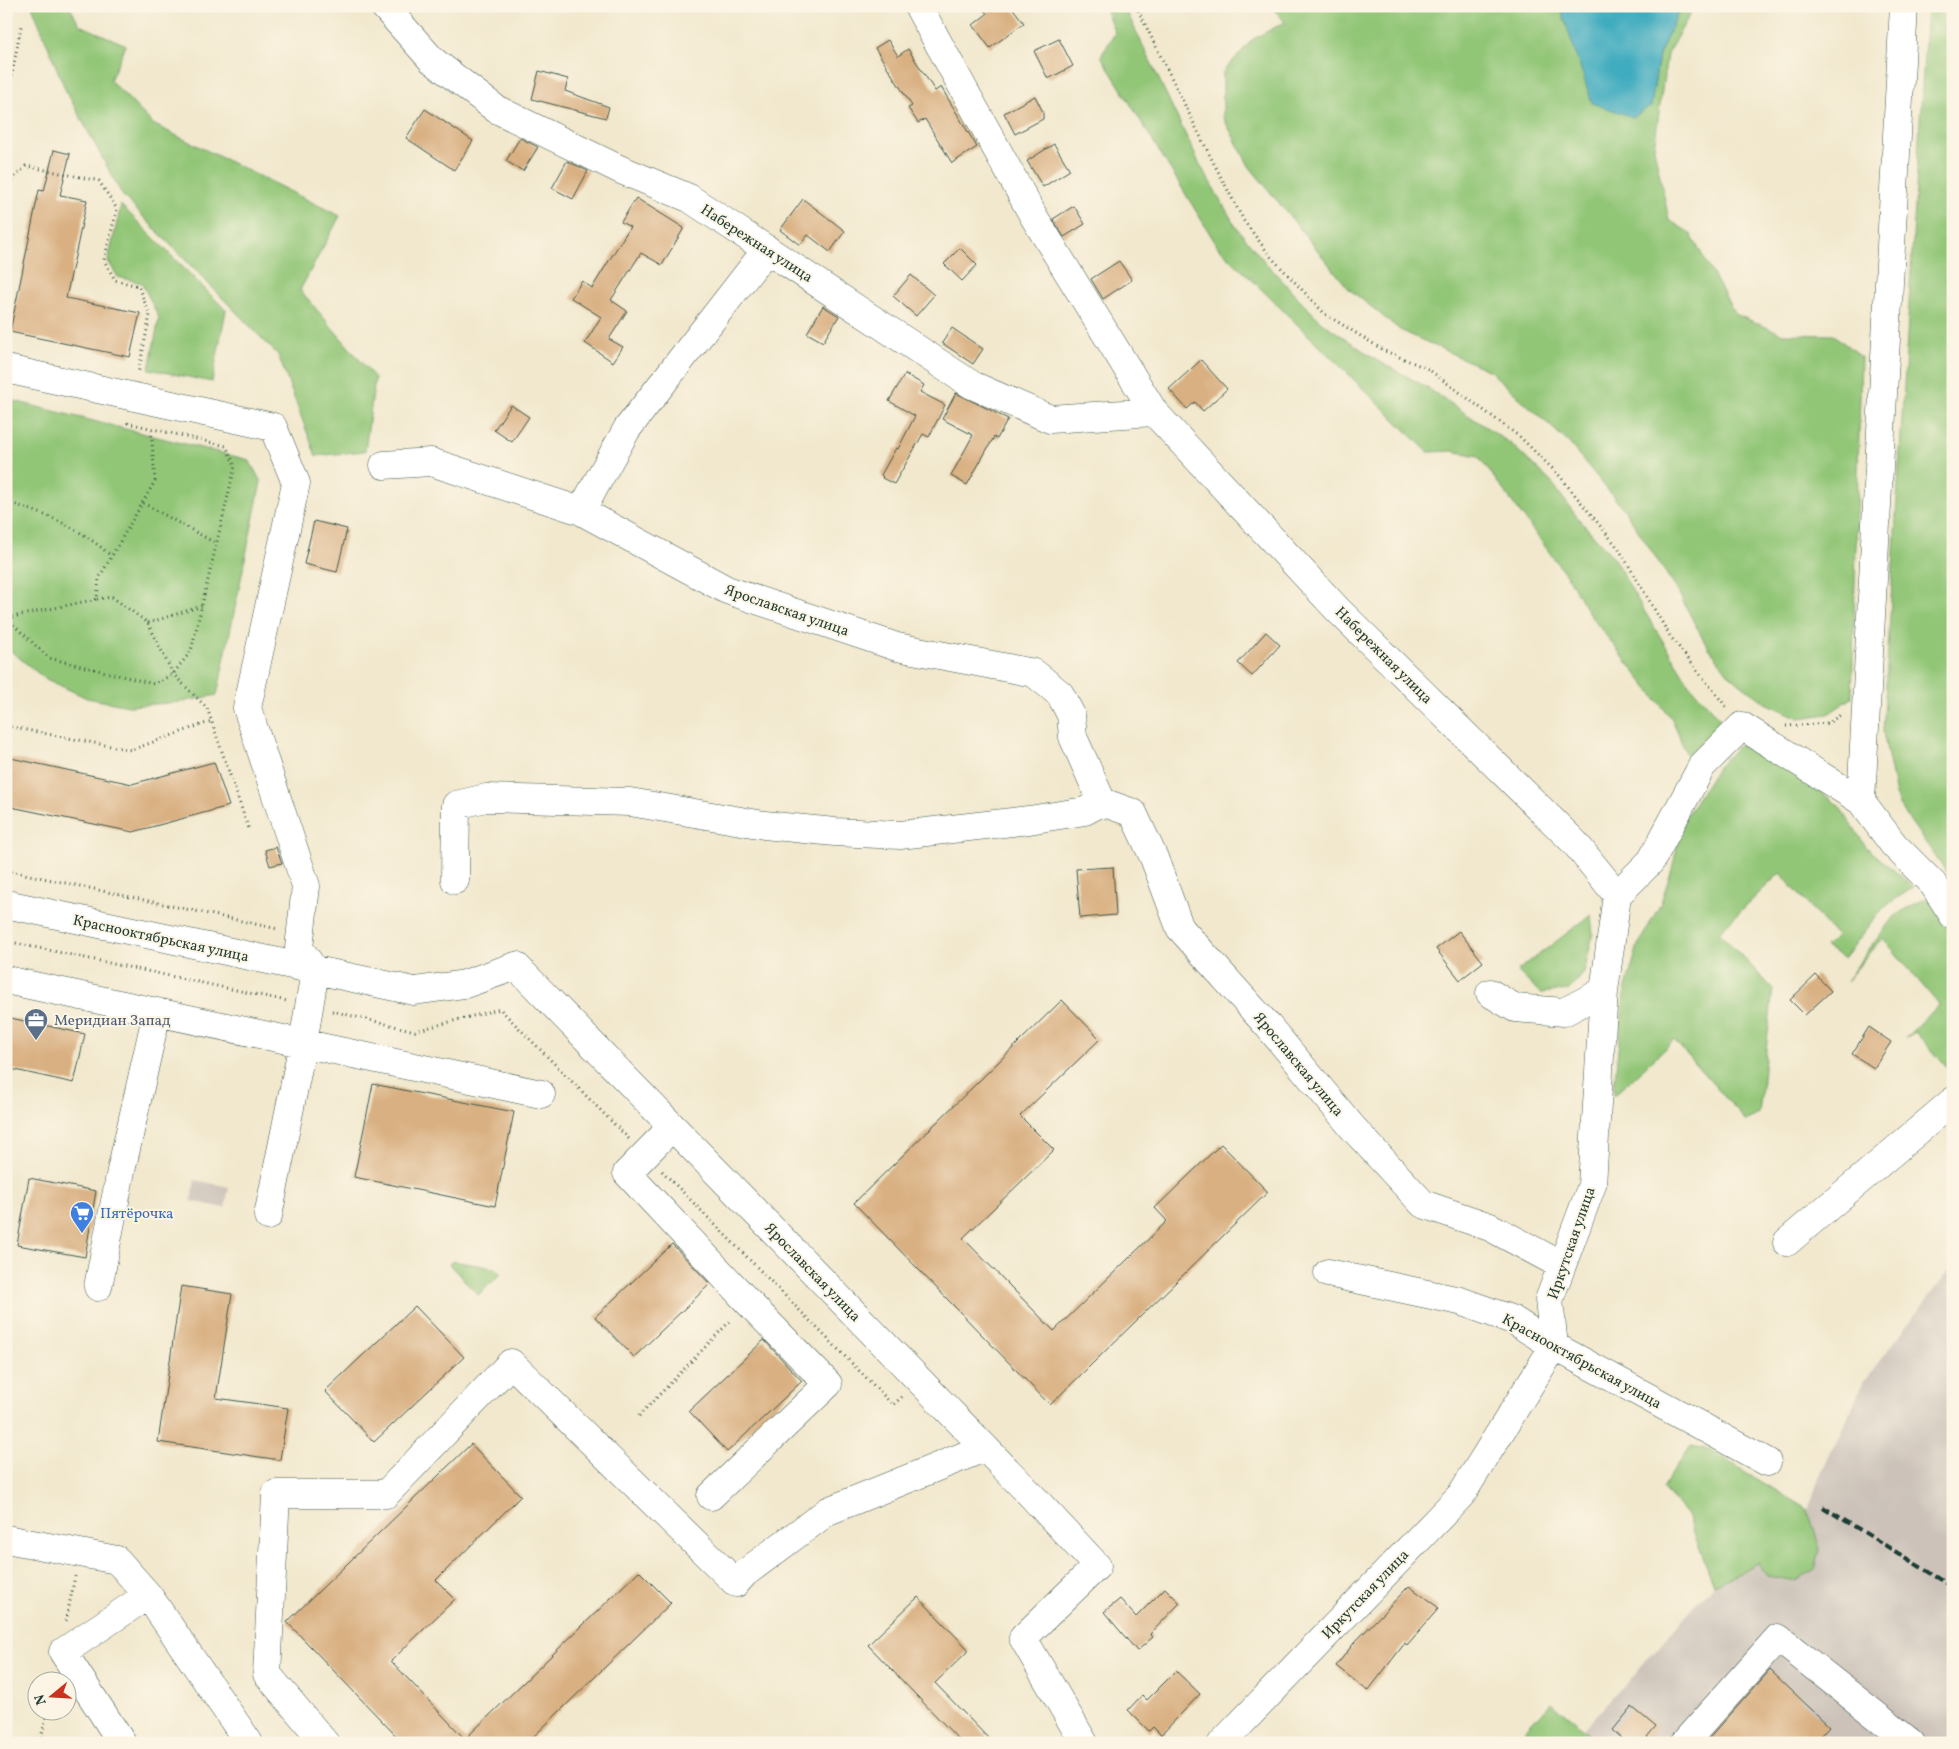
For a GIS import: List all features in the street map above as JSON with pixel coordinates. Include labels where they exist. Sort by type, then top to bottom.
[{"type":"street","name":"Набережная улица","points":[[384,6],[432,60],[496,108],[618,169],[689,198],[972,385],[1050,419],[1154,412]]},
{"type":"street","name":"Набережная улица","points":[[918,6],[1034,217],[1154,412],[1337,609],[1575,843],[1617,895]]},
{"type":"street","points":[[1861,801],[1904,6]]},
{"type":"street","points":[[581,511],[627,429],[767,250]]},
{"type":"street","points":[[6,369],[273,427],[296,483],[247,708],[306,886],[298,948],[315,971],[303,1043],[268,1216]]},
{"type":"street","name":"Ярославская улица","points":[[384,466],[431,462],[581,511],[727,590],[896,648],[1034,674],[1060,694],[1070,714],[1073,736],[1102,802],[1134,813],[1154,858],[1180,928],[1268,1026],[1353,1128],[1423,1204],[1490,1227],[1561,1266]]},
{"type":"street","points":[[1617,895],[1651,861],[1702,766],[1742,726],[1861,801],[1894,845],[1933,884],[1953,915]]},
{"type":"street","points":[[455,880],[456,805],[486,798],[630,802],[764,825],[835,832],[900,835],[1029,820],[1086,811],[1102,802]]},
{"type":"street","name":"Иркутская улица","points":[[1222,1743],[1460,1495],[1554,1346],[1549,1300],[1592,1185],[1604,991],[1617,895]]},
{"type":"street","name":"Краснооктябрьская улица","points":[[6,904],[315,971]]},
{"type":"street","name":"Ярославская улица","points":[[315,971],[414,992],[465,984],[516,966],[1097,1566],[1023,1638],[1084,1743]]},
{"type":"street","points":[[6,980],[541,1094]]},
{"type":"street","points":[[1490,993],[1515,1008],[1564,1012],[1604,991]]},
{"type":"street","points":[[98,1287],[121,1170],[157,1012]]},
{"type":"street","points":[[1788,1242],[1953,1101]]},
{"type":"street","points":[[672,1127],[626,1173],[828,1384],[711,1496]]},
{"type":"street","name":"Краснооктябрьская улица","points":[[1328,1273],[1460,1301],[1513,1320],[1554,1346],[1767,1462]]},
{"type":"street","points":[[325,1743],[267,1674],[276,1494],[386,1494],[511,1363],[736,1583],[745,1574],[828,1511],[984,1448]]},
{"type":"street","points":[[6,1539],[117,1560],[148,1595],[249,1743]]},
{"type":"street","points":[[122,1743],[63,1652],[148,1595]]},
{"type":"street","points":[[1684,1743],[1778,1638],[1911,1743]]},
{"type":"path","points":[[1136,6],[1244,221],[1271,257],[1326,314],[1385,351],[1428,369],[1520,436],[1558,474],[1619,549],[1670,636],[1742,726]]},
{"type":"path","points":[[6,106],[21,26]]},
{"type":"path","points":[[6,189],[7,185],[26,166],[99,181],[117,209],[104,260],[115,280],[138,286],[150,315],[128,423],[226,446],[236,466],[191,651],[173,674],[154,684],[50,658],[7,618]]},
{"type":"path","points":[[97,599],[99,578],[155,481],[150,428]]},
{"type":"path","points":[[6,502],[42,512],[94,540],[111,556]]},
{"type":"path","points":[[143,503],[216,544]]},
{"type":"path","points":[[7,618],[112,597],[148,623],[173,674],[207,708],[249,830]]},
{"type":"path","points":[[148,623],[202,606]]},
{"type":"path","points":[[1782,727],[1828,723],[1866,698]]},
{"type":"path","points":[[6,726],[131,750],[212,721]]},
{"type":"path","points":[[6,870],[300,934]]},
{"type":"path","points":[[6,941],[310,1005],[415,1031],[500,1009],[893,1405],[919,1382]]},
{"type":"path","points":[[639,1416],[748,1302]]},
{"type":"path","points":[[65,1627],[80,1554]]},
{"type":"path","points":[[40,1743],[45,1722]]},
{"type":"shaded area","points":[[195,1180],[229,1187],[225,1208],[191,1201]]},
{"type":"shaded area","points":[[1953,1266],[1953,1743],[1597,1743],[1584,1729],[1714,1585],[1808,1510],[1819,1478],[1865,1380]]},
{"type":"green space","points":[[32,6],[69,6],[80,25],[126,45],[110,80],[153,124],[340,216],[300,290],[375,378],[365,451],[316,456],[278,355],[123,196],[65,89]]},
{"type":"green space","points":[[1104,6],[1124,6],[1199,163],[1236,227],[1265,262],[1320,321],[1378,361],[1423,385],[1511,444],[1551,482],[1577,517],[1613,557],[1690,685],[1723,723],[1687,756],[1672,719],[1589,614],[1567,576],[1478,456],[1452,451],[1428,452],[1218,247],[1101,56],[1115,33]]},
{"type":"green space","points":[[1271,6],[1560,6],[1571,34],[1651,105],[1659,55],[1681,6],[1695,6],[1667,54],[1654,148],[1669,220],[1690,233],[1735,314],[1783,334],[1834,335],[1861,357],[1852,698],[1828,714],[1799,718],[1766,703],[1730,676],[1704,641],[1677,590],[1626,512],[1569,443],[1490,371],[1400,330],[1349,289],[1249,166],[1223,117],[1223,72],[1253,39],[1285,22]]},
{"type":"green space","points":[[1927,6],[1953,6],[1953,881],[1898,804],[1883,732]]},
{"type":"green space","points":[[121,205],[226,310],[212,382],[149,369],[159,318],[142,283],[118,277],[108,261]]},
{"type":"green space","points":[[6,399],[249,460],[261,482],[217,695],[180,702],[129,706],[87,698],[44,678],[6,647]]},
{"type":"green space","points":[[1740,744],[1783,763],[1839,806],[1867,848],[1914,887],[1885,906],[1844,958],[1825,947],[1836,936],[1780,873],[1719,932],[1773,989],[1759,1113],[1746,1121],[1674,1040],[1613,1096],[1624,995],[1638,945],[1660,905],[1672,869],[1684,819],[1718,767]]},
{"type":"green space","points":[[1924,899],[1934,899],[1953,929],[1953,1073],[1915,1032],[1905,1038],[1939,1005],[1883,938],[1846,981],[1894,916]]},
{"type":"green space","points":[[1591,915],[1593,934],[1584,973],[1569,990],[1540,993],[1517,971]]},
{"type":"green space","points":[[453,1261],[495,1268],[501,1274],[478,1295],[449,1264]]},
{"type":"green space","points":[[1691,1446],[1708,1449],[1808,1510],[1820,1550],[1815,1569],[1797,1581],[1767,1576],[1757,1563],[1714,1585],[1686,1513],[1662,1488]]},
{"type":"green space","points":[[1551,1702],[1584,1729],[1597,1743],[1533,1743],[1522,1734]]},
{"type":"water","points":[[1560,6],[1681,6],[1659,55],[1651,106],[1633,117],[1592,103]]},
{"type":"building","points":[[981,6],[1011,6],[1024,23],[990,48],[973,25],[987,14]]},
{"type":"building","points":[[1059,39],[1073,66],[1048,79],[1034,51]]},
{"type":"building","points":[[888,40],[898,56],[908,49],[935,91],[941,87],[977,147],[952,163],[925,119],[918,123],[908,108],[912,106],[875,48]]},
{"type":"building","points":[[539,71],[568,79],[565,91],[609,107],[606,118],[532,99]]},
{"type":"building","points":[[1035,96],[1043,112],[1043,119],[1015,134],[1004,113]]},
{"type":"building","points":[[425,109],[473,141],[454,170],[406,138]]},
{"type":"building","points":[[520,138],[538,147],[523,171],[506,161]]},
{"type":"building","points":[[1054,144],[1070,170],[1043,187],[1027,161]]},
{"type":"building","points":[[54,150],[70,154],[60,195],[87,200],[66,298],[140,313],[130,357],[10,332],[39,190],[44,191]]},
{"type":"building","points":[[567,161],[588,171],[573,199],[552,188]]},
{"type":"building","points":[[636,198],[684,228],[662,265],[641,253],[611,300],[627,311],[609,339],[623,347],[613,362],[585,343],[601,317],[571,298],[582,281],[592,288],[630,227],[621,222]]},
{"type":"building","points":[[803,199],[845,231],[830,252],[808,235],[800,245],[780,230]]},
{"type":"building","points":[[1074,206],[1085,224],[1064,237],[1053,219]]},
{"type":"building","points":[[960,248],[977,265],[962,281],[944,264]]},
{"type":"building","points":[[1119,261],[1132,280],[1103,299],[1091,279]]},
{"type":"building","points":[[911,275],[934,295],[916,316],[893,296]]},
{"type":"building","points":[[823,306],[839,316],[823,342],[807,333]]},
{"type":"building","points":[[952,328],[983,349],[973,364],[942,343]]},
{"type":"building","points":[[1201,360],[1227,389],[1203,411],[1195,402],[1187,409],[1169,389]]},
{"type":"building","points":[[905,374],[924,385],[920,392],[945,405],[929,437],[923,434],[894,484],[882,478],[881,475],[896,448],[898,449],[915,416],[889,401]]},
{"type":"building","points":[[956,393],[1008,419],[997,439],[994,437],[967,485],[951,476],[973,435],[942,419]]},
{"type":"building","points":[[511,405],[529,417],[512,442],[494,430]]},
{"type":"building","points":[[314,521],[347,529],[337,572],[304,564]]},
{"type":"building","points":[[1266,632],[1280,645],[1252,676],[1238,663]]},
{"type":"building","points":[[6,757],[132,784],[214,762],[229,806],[133,832],[6,806]]},
{"type":"building","points":[[276,847],[282,863],[270,866],[265,850]]},
{"type":"building","points":[[1113,867],[1116,915],[1080,918],[1076,869]]},
{"type":"building","points":[[1459,931],[1483,962],[1460,980],[1436,949]]},
{"type":"building","points":[[1816,975],[1831,991],[1805,1015],[1790,1000]]},
{"type":"building","points":[[1062,1000],[1100,1039],[1020,1116],[1054,1150],[963,1238],[1054,1331],[1167,1221],[1155,1208],[1221,1144],[1268,1192],[1050,1405],[854,1203]]},
{"type":"building","points":[[6,1017],[85,1034],[74,1083],[6,1068]]},
{"type":"building","points":[[1869,1027],[1891,1042],[1874,1068],[1852,1054]]},
{"type":"building","points":[[373,1084],[514,1112],[495,1206],[354,1177]]},
{"type":"building","points":[[29,1178],[96,1191],[85,1257],[17,1245]]},
{"type":"building","points":[[672,1244],[710,1284],[634,1357],[595,1317]]},
{"type":"building","points":[[181,1286],[232,1294],[216,1398],[288,1408],[280,1460],[158,1442]]},
{"type":"building","points":[[415,1306],[464,1357],[374,1442],[325,1391]]},
{"type":"building","points":[[764,1340],[802,1381],[727,1452],[689,1411]]},
{"type":"building","points":[[471,1444],[521,1496],[436,1580],[455,1599],[391,1661],[465,1739],[639,1571],[671,1603],[527,1743],[403,1743],[287,1622]]},
{"type":"building","points":[[1409,1586],[1439,1608],[1407,1645],[1405,1643],[1368,1691],[1336,1666],[1354,1643]]},
{"type":"building","points":[[1165,1588],[1180,1603],[1150,1634],[1153,1637],[1137,1651],[1104,1612],[1120,1599],[1136,1617]]},
{"type":"building","points":[[918,1597],[969,1650],[935,1683],[993,1743],[962,1743],[868,1645]]},
{"type":"building","points":[[1770,1670],[1829,1726],[1814,1743],[1705,1743]]},
{"type":"building","points":[[1176,1671],[1200,1694],[1161,1735],[1153,1727],[1149,1731],[1128,1710],[1142,1695],[1147,1700]]},
{"type":"building","points":[[1632,1707],[1656,1727],[1643,1743],[1627,1743],[1613,1730]]},
{"type":"railway","points":[[1823,1507],[1953,1587]]},
{"type":"place","name":"Меридиан Запад","points":[[36,1041]]},
{"type":"place","name":"Пятёрочка","points":[[82,1234]]}]
